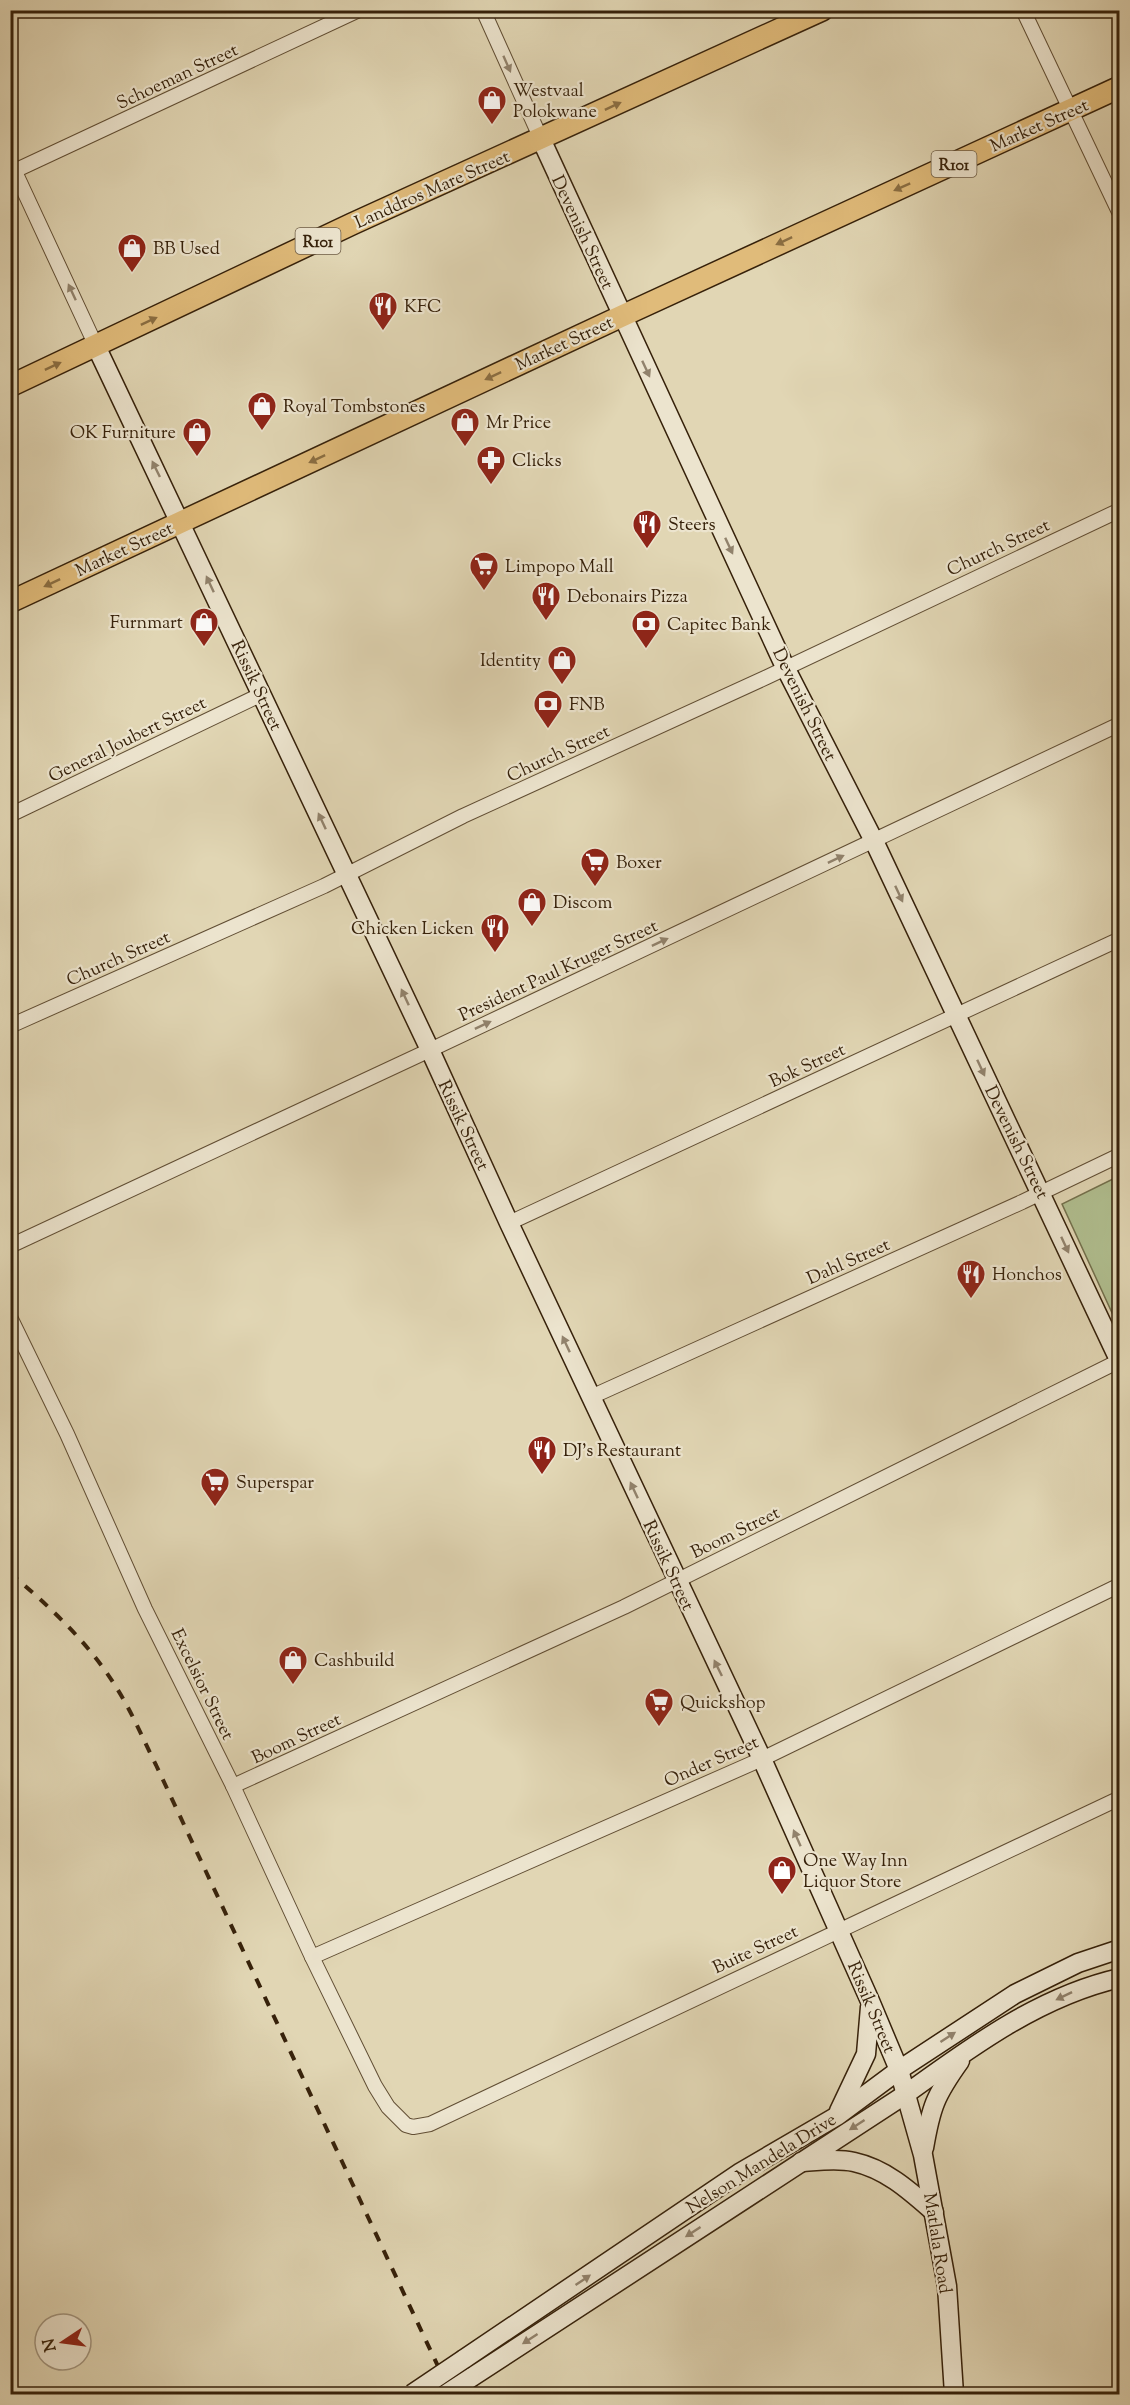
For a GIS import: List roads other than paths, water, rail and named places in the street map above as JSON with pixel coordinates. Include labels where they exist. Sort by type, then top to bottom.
[{"type":"main road","name":"Landdros Mare Street","points":[[10,386],[352,225],[822,10]]},
{"type":"main road","name":"Market Street","points":[[10,602],[622,315],[1119,87]]},
{"type":"main road","name":"Devenish Street","points":[[541,139],[785,667],[874,841],[1119,1362]]},
{"type":"main road","name":"Rissik Street","points":[[96,346],[430,1050],[676,1581],[762,1759],[870,2001],[899,2070],[906,2094]]},
{"type":"main road","name":"Nelson Mandela Drive","points":[[412,2394],[741,2172],[837,2116],[899,2070],[1015,1994],[1078,1963],[1119,1949]]},
{"type":"main road","name":"Nelson Mandela Drive","points":[[446,2394],[906,2094],[970,2048],[1032,2012],[1077,1990],[1119,1978]]},
{"type":"main road","points":[[837,2116],[866,2054],[870,2001]]},
{"type":"main road","points":[[923,2155],[929,2116],[936,2097],[970,2048]]},
{"type":"main road","name":"Matlala Road","points":[[906,2094],[923,2155],[947,2286],[954,2394]]},
{"type":"main road","points":[[799,2162],[852,2161],[869,2166],[903,2185],[934,2214]]},
{"type":"street","name":"Schoeman Street","points":[[12,169],[359,10]]},
{"type":"street","name":"Devenish Street","points":[[483,10],[541,139]]},
{"type":"street","points":[[1023,10],[1119,214]]},
{"type":"street","name":"Rissik Street","points":[[12,169],[96,346]]},
{"type":"street","name":"Church Street","points":[[10,1026],[347,874],[463,816],[1119,510]]},
{"type":"street","name":"General Joubert Street","points":[[10,815],[260,694]]},
{"type":"street","name":"President Paul Kruger Street","points":[[10,1246],[1119,724]]},
{"type":"street","name":"Bok Street","points":[[509,1223],[1119,939]]},
{"type":"street","name":"Dahl Street","points":[[591,1397],[1119,1155]]},
{"type":"street","name":"Excelsior Street","points":[[10,1317],[67,1434],[145,1608],[233,1786],[312,1958],[375,2086],[388,2107],[406,2125]]},
{"type":"street","name":"Boom Street","points":[[233,1786],[676,1581],[1119,1362]]},
{"type":"street","name":"Onder Street","points":[[312,1958],[762,1759],[1119,1585]]},
{"type":"street","name":"Buite Street","points":[[406,2125],[413,2127],[430,2124],[1119,1798]]},
{"type":"railway","points":[[10,1573],[54,1612],[81,1640],[94,1655],[127,1706],[451,2394]]},
{"type":"place","name":"Westvaal Polokwane","points":[[492,126]]},
{"type":"place","name":"BB Used","points":[[132,274]]},
{"type":"place","name":"KFC","points":[[383,332]]},
{"type":"place","name":"Royal Tombstones","points":[[262,432]]},
{"type":"place","name":"Mr Price","points":[[465,448]]},
{"type":"place","name":"OK Furniture","points":[[197,458]]},
{"type":"place","name":"Clicks","points":[[491,486]]},
{"type":"place","name":"Steers","points":[[647,550]]},
{"type":"place","name":"Limpopo Mall","points":[[484,592]]},
{"type":"place","name":"Debonairs Pizza","points":[[546,622]]},
{"type":"place","name":"Furnmart","points":[[204,648]]},
{"type":"place","name":"Capitec Bank","points":[[646,650]]},
{"type":"place","name":"Identity","points":[[562,686]]},
{"type":"place","name":"FNB","points":[[548,730]]},
{"type":"place","name":"Boxer","points":[[595,888]]},
{"type":"place","name":"Discom","points":[[532,928]]},
{"type":"place","name":"Chicken Licken","points":[[495,954]]},
{"type":"place","name":"Honchos","points":[[971,1300]]},
{"type":"place","name":"DJ's Restaurant","points":[[542,1476]]},
{"type":"place","name":"Superspar","points":[[215,1508]]},
{"type":"place","name":"Cashbuild","points":[[293,1686]]},
{"type":"place","name":"Quickshop","points":[[659,1728]]},
{"type":"place","name":"One Way Inn Liquor Store","points":[[782,1896]]}]
